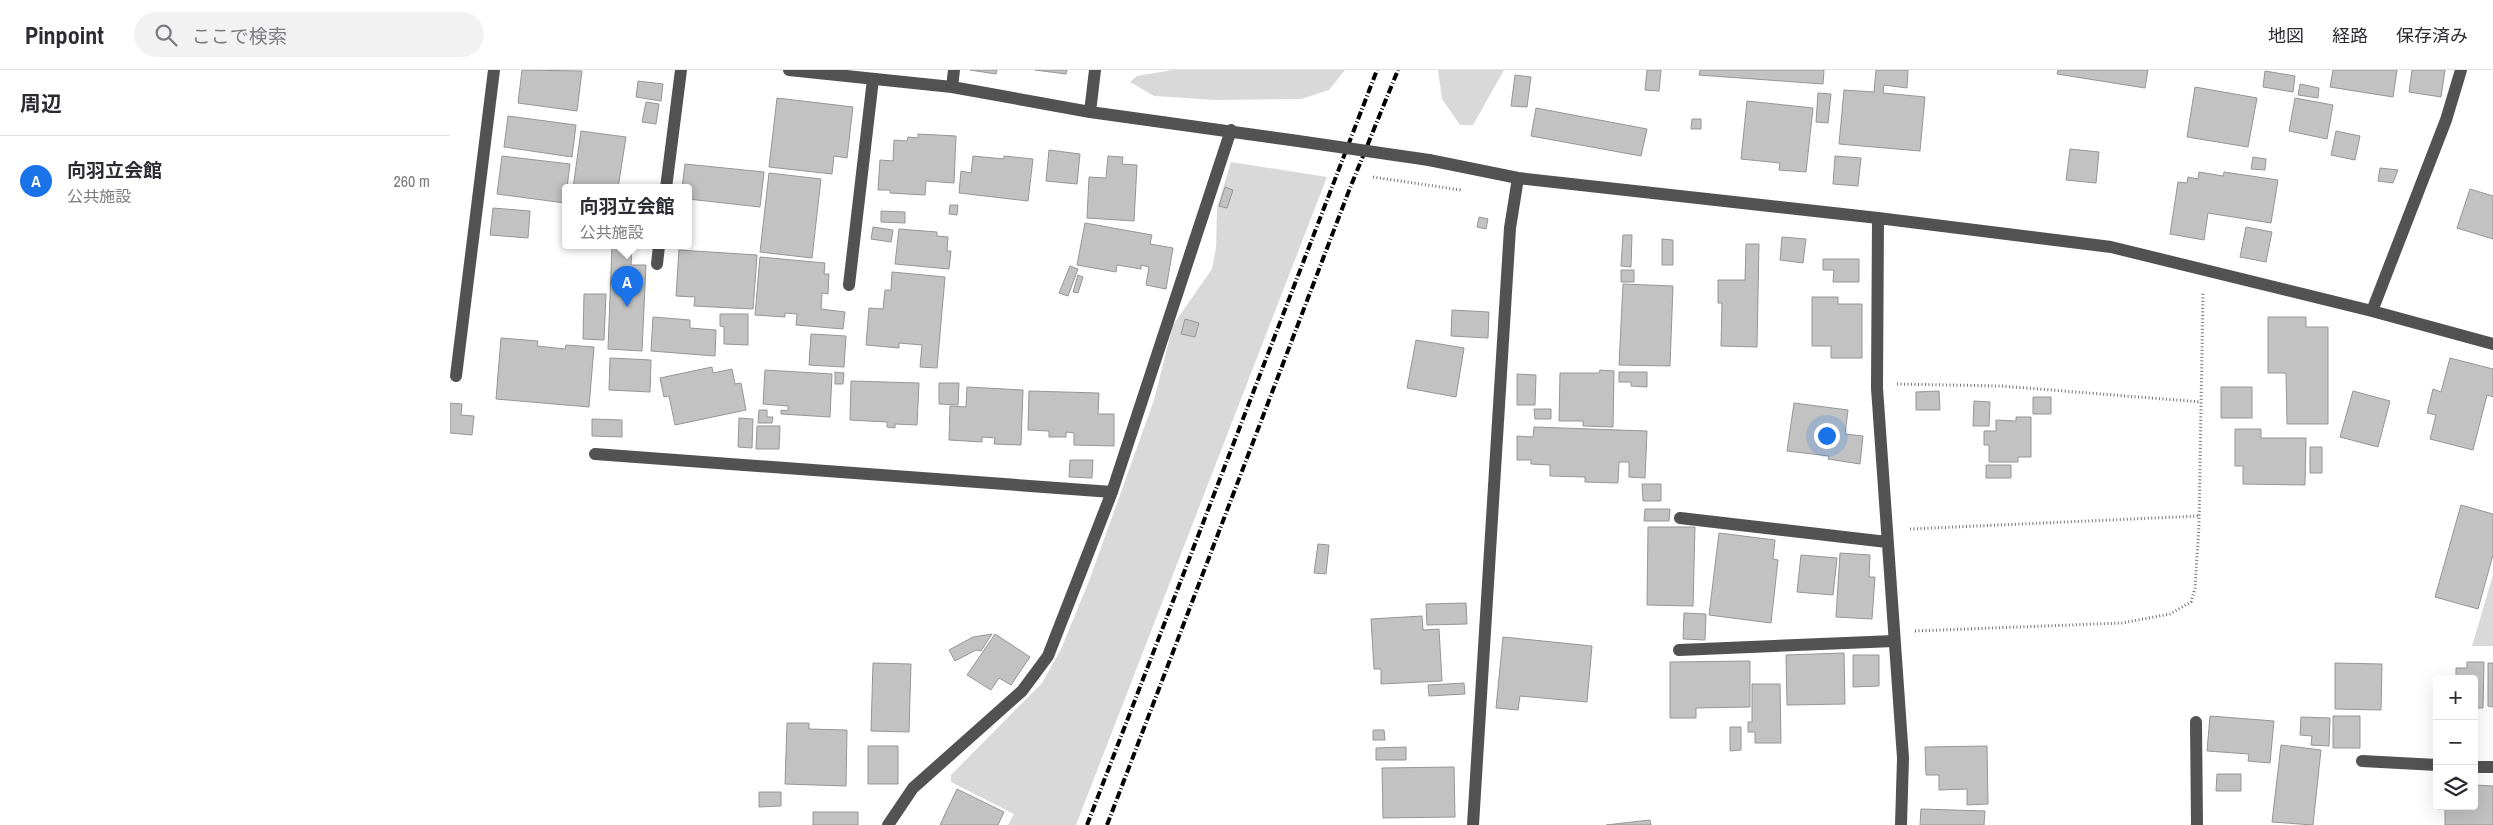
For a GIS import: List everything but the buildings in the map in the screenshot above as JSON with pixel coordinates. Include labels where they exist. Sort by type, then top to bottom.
[{"type":"street","points":[[456,376],[494,70]]},
{"type":"street","points":[[667,184],[681,70]]},
{"type":"street","points":[[789,70],[952,87],[1090,112],[1231,130],[1429,160],[1518,178],[1878,218],[2111,247],[2372,310],[2493,344]]},
{"type":"street","points":[[952,87],[954,70]]},
{"type":"street","points":[[1090,112],[1095,70]]},
{"type":"street","points":[[2372,310],[2446,120],[2461,70]]},
{"type":"street","points":[[849,286],[873,79]]},
{"type":"street","points":[[888,825],[913,788],[1022,691],[1048,656],[1112,492],[1231,130]]},
{"type":"street","points":[[1473,825],[1510,228],[1518,178]]},
{"type":"street","points":[[1878,218],[1877,384],[1903,758],[1901,825]]},
{"type":"street","points":[[657,264],[659,249]]},
{"type":"street","points":[[595,454],[1112,492]]},
{"type":"street","points":[[1680,518],[1887,536]]},
{"type":"street","points":[[1679,650],[1894,637]]},
{"type":"street","points":[[2196,722],[2197,825]]},
{"type":"street","points":[[2362,761],[2433,764]]},
{"type":"street","points":[[2478,766],[2493,768]]},
{"type":"path","points":[[1894,637],[2122,622],[2170,614],[2191,602],[2195,588],[2199,516],[2203,270]]},
{"type":"path","points":[[1877,384],[2001,386],[2201,402]]},
{"type":"path","points":[[1887,536],[2009,523],[2199,516]]},
{"type":"shaded area","points":[[1173,70],[1345,70],[1329,90],[1301,99],[1215,100],[1154,96],[1130,82],[1137,76]]},
{"type":"shaded area","points":[[1438,70],[1504,70],[1473,125],[1460,125],[1442,99]]},
{"type":"shaded area","points":[[1231,162],[1327,177],[1076,825],[1008,825],[1014,814],[951,782],[951,775],[1042,683],[1061,649],[1089,581],[1154,400],[1173,325],[1212,269],[1216,248],[1217,208]]},
{"type":"shaded area","points":[[2493,575],[2493,646],[2472,646]]},
{"type":"railway","points":[[1087,825],[1377,70]]},
{"type":"railway","points":[[1107,825],[1350,188],[1398,70]]},
{"type":"place","name":"向羽立会館","points":[[627,307]]}]
